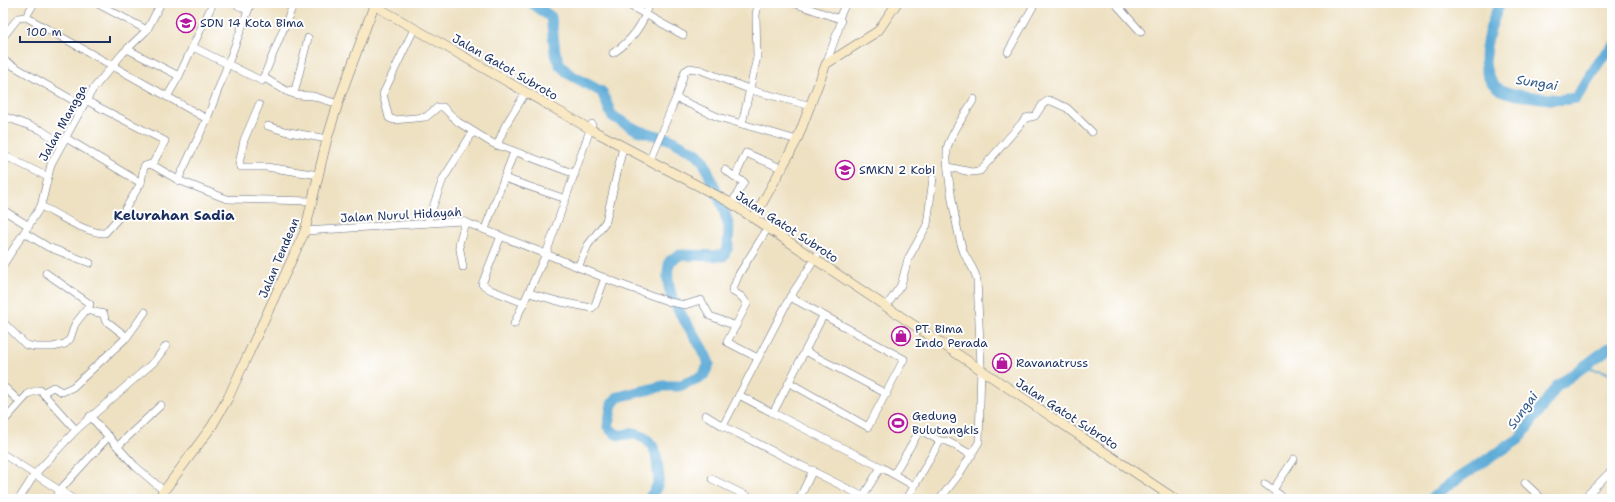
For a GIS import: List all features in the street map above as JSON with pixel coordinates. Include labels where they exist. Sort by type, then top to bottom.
[{"type":"street","points":[[26,17],[34,3]]},
{"type":"street","points":[[96,3],[147,30]]},
{"type":"street","name":"Jalan Mangga","points":[[3,265],[41,206],[51,164],[93,89],[127,49],[147,30],[161,3]]},
{"type":"street","points":[[167,97],[179,76],[213,3]]},
{"type":"street","points":[[233,3],[247,10]]},
{"type":"street","points":[[178,180],[207,119],[247,10],[251,3]]},
{"type":"street","points":[[193,47],[262,81],[294,3]]},
{"type":"street","points":[[625,3],[684,35]]},
{"type":"street","points":[[613,53],[632,38],[646,15],[650,3]]},
{"type":"street","points":[[742,124],[751,90],[757,57],[756,15],[758,3]]},
{"type":"street","points":[[796,3],[839,18]]},
{"type":"street","points":[[755,216],[783,169],[798,140],[841,22],[839,18],[846,3]]},
{"type":"street","points":[[826,64],[878,31],[897,3]]},
{"type":"street","points":[[1008,52],[1035,3]]},
{"type":"street","points":[[1115,3],[1141,32]]},
{"type":"street","name":"Jalan Gatot Subroto","points":[[375,4],[414,28],[498,73],[526,92],[591,126],[653,153],[716,193]]},
{"type":"street","name":"Jalan Gatot Subroto","points":[[375,4],[591,126],[623,147],[731,201],[1175,499]]},
{"type":"street","name":"Jalan Tendean","points":[[161,495],[212,426],[228,398],[305,231],[327,139],[338,104],[375,4]]},
{"type":"street","points":[[3,37],[18,18],[26,17],[207,119]]},
{"type":"street","points":[[414,28],[382,94],[388,117],[394,120],[426,117],[438,107],[442,107],[458,122],[497,146],[575,174]]},
{"type":"street","points":[[286,91],[293,91],[296,88],[308,38]]},
{"type":"street","points":[[127,49],[179,76]]},
{"type":"street","points":[[3,60],[85,104],[165,141],[152,165]]},
{"type":"street","points":[[653,153],[676,98],[685,71],[690,68],[701,70],[751,90],[811,106]]},
{"type":"street","points":[[263,77],[286,91],[297,95],[313,96],[338,104]]},
{"type":"street","points":[[497,146],[505,126],[526,92]]},
{"type":"street","points":[[676,98],[703,112],[798,140]]},
{"type":"street","points":[[940,499],[972,455],[979,442],[981,431],[981,369],[977,280],[975,271],[963,248],[949,180],[948,167],[948,145],[974,99]]},
{"type":"street","points":[[948,167],[972,172],[980,171],[1026,118],[1035,116],[1043,104],[1049,100],[1067,108],[1092,132]]},
{"type":"street","points":[[259,105],[244,140],[240,164],[241,167],[266,167],[319,175]]},
{"type":"street","points":[[3,116],[41,130],[64,141],[141,183]]},
{"type":"street","points":[[268,126],[284,131],[327,139]]},
{"type":"street","points":[[514,324],[546,254],[591,126]]},
{"type":"street","points":[[427,223],[443,179],[473,132]]},
{"type":"street","points":[[578,267],[588,245],[606,221],[623,147]]},
{"type":"street","points":[[485,229],[514,152]]},
{"type":"street","points":[[735,177],[746,152],[783,169]]},
{"type":"street","points":[[3,155],[48,177]]},
{"type":"street","points":[[41,206],[72,222],[96,232],[105,233],[122,214],[141,183],[144,166],[152,165],[178,180],[227,199],[313,202]]},
{"type":"street","points":[[725,170],[744,182],[731,201]]},
{"type":"street","points":[[504,178],[566,200]]},
{"type":"street","points":[[888,304],[901,285],[908,259],[927,225],[933,178]]},
{"type":"street","points":[[3,210],[48,247],[90,263]]},
{"type":"street","points":[[463,267],[459,250],[465,222]]},
{"type":"street","name":"Jalan Nurul Hidayah","points":[[305,231],[465,222],[605,278],[670,302],[685,305],[700,300],[710,316],[736,326]]},
{"type":"street","points":[[758,358],[727,342],[747,304],[742,297],[733,292],[732,287],[770,226]]},
{"type":"street","points":[[501,236],[482,284],[491,290],[524,303]]},
{"type":"street","points":[[723,426],[790,297],[816,257]]},
{"type":"street","name":"Jalan Gatot Subroto","points":[[816,257],[888,304],[981,369],[1182,499]]},
{"type":"street","points":[[3,322],[26,345],[41,347],[59,346],[70,339],[75,324],[90,304],[46,273]]},
{"type":"street","points":[[529,293],[561,302],[592,308],[596,306],[605,278]]},
{"type":"street","points":[[790,297],[904,359],[887,394],[868,427],[790,383]]},
{"type":"street","points":[[86,310],[104,314],[106,320],[127,337]]},
{"type":"street","points":[[44,392],[53,387],[62,392],[73,387],[127,337],[145,312]]},
{"type":"street","points":[[773,413],[790,383],[823,316]]},
{"type":"street","points":[[19,499],[35,474],[76,430],[90,416],[155,361],[166,346]]},
{"type":"street","points":[[805,351],[887,394]]},
{"type":"street","points":[[3,386],[20,402]]},
{"type":"street","points":[[3,422],[29,393],[35,390],[40,390],[44,392],[76,430]]},
{"type":"street","points":[[739,395],[881,467],[914,486]]},
{"type":"street","points":[[118,446],[161,405]]},
{"type":"street","points":[[705,415],[723,426],[866,497],[881,467]]},
{"type":"street","points":[[90,416],[161,495]]},
{"type":"street","points":[[894,474],[920,430],[940,441],[947,441],[972,455]]},
{"type":"street","points":[[56,499],[60,490],[109,436]]},
{"type":"street","points":[[907,499],[940,441]]},
{"type":"street","points":[[3,454],[73,499]]},
{"type":"street","points":[[1273,490],[1294,459]]},
{"type":"street","points":[[798,499],[813,470]]},
{"type":"street","points":[[1583,499],[1612,470]]},
{"type":"street","points":[[712,479],[753,499]]},
{"type":"street","points":[[1525,483],[1542,499]]},
{"type":"street","points":[[1265,484],[1280,495],[1281,499]]},
{"type":"waterway","points":[[532,3],[551,17],[555,52],[560,65],[569,74],[602,92],[612,116],[637,130],[669,139],[696,153],[703,160],[723,207],[729,227],[728,247],[723,256],[680,255],[670,261],[668,275],[669,289],[674,302],[704,351],[709,364],[703,376],[679,386],[663,386],[618,397],[612,404],[608,426],[612,431],[620,435],[636,434],[641,436],[649,442],[654,450],[657,459],[659,480],[657,487],[649,499]]},
{"type":"waterway","name":"Sungai","points":[[1500,3],[1488,36],[1485,62],[1487,73],[1492,83],[1505,92],[1550,99],[1576,98],[1601,59],[1612,47]]},
{"type":"waterway","name":"Sungai","points":[[1431,499],[1452,482],[1519,439],[1557,386],[1612,346]]},
{"type":"waterway","points":[[1583,368],[1603,371],[1612,375]]},
{"type":"place","name":"SDN 14 Kota Bima","points":[[186,23]]},
{"type":"place","name":"SMKN 2 Kobi","points":[[845,170]]},
{"type":"place","name":"PT. Bima Indo Perada","points":[[901,336]]},
{"type":"place","name":"Ravanatruss","points":[[1002,363]]},
{"type":"place","name":"Gedung Bulutangkis","points":[[898,423]]},
{"type":"district","name":"Kelurahan Sadia","points":[[174,215]]}]
